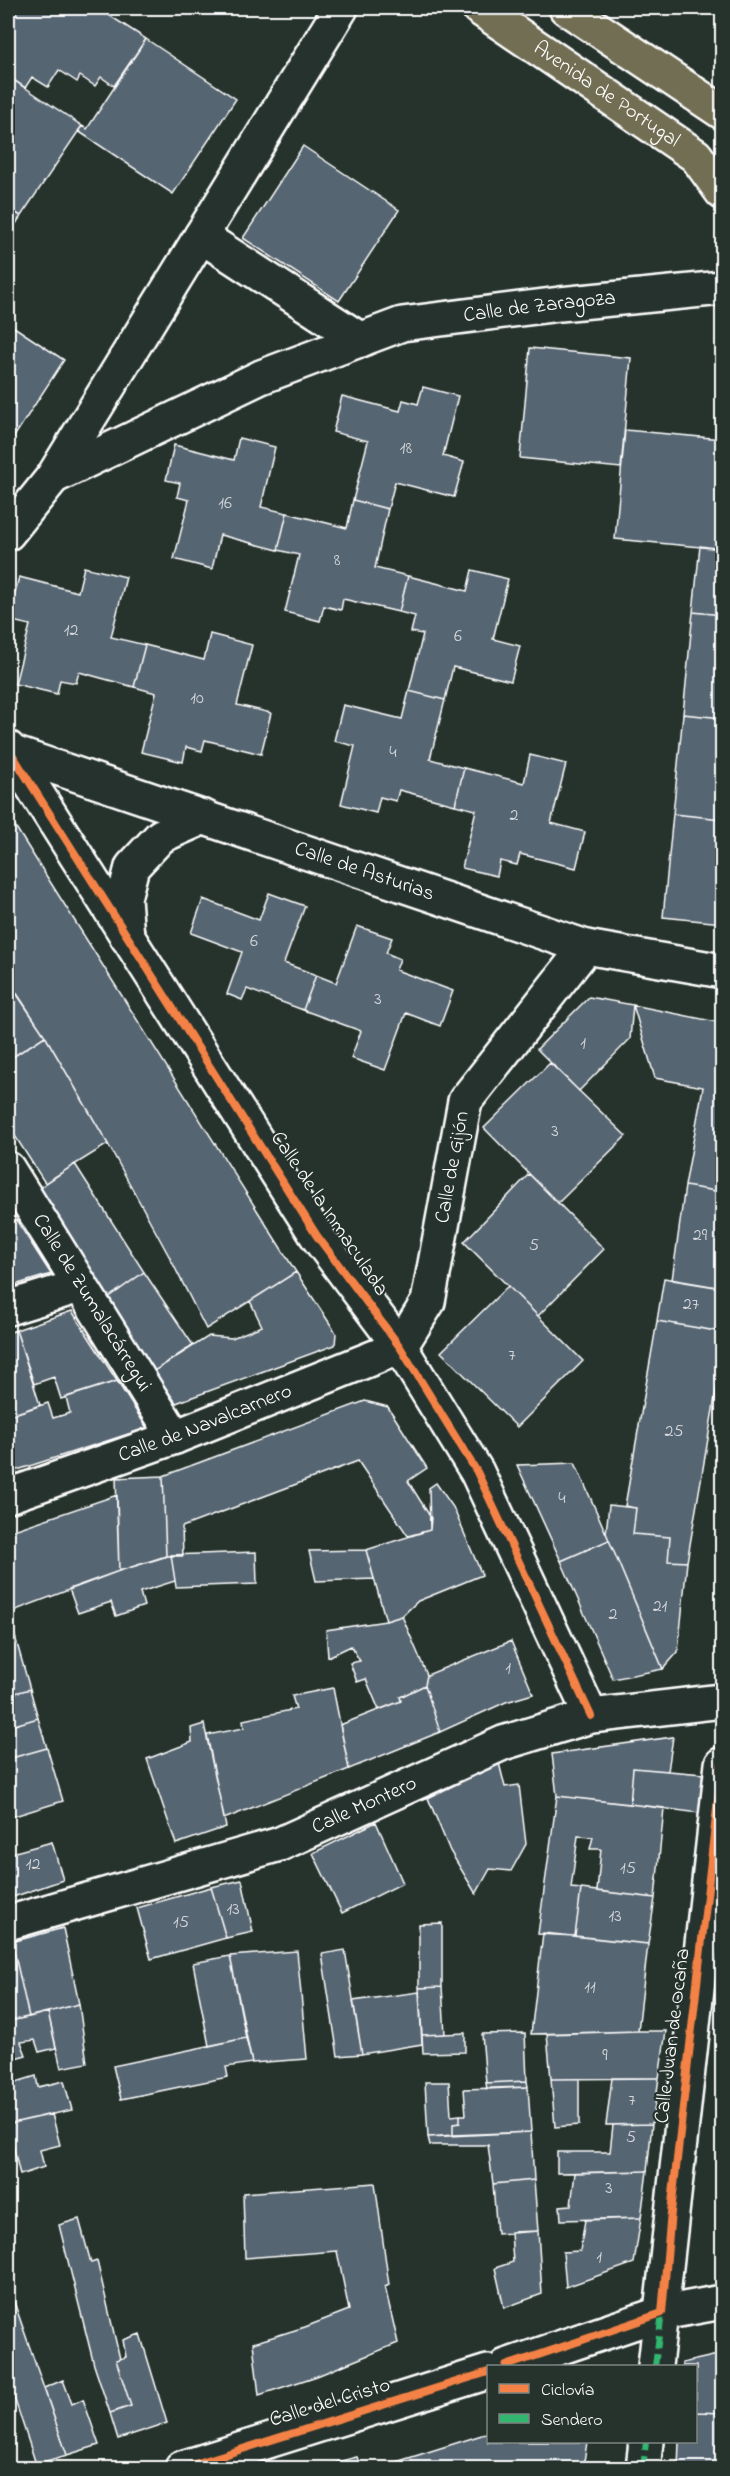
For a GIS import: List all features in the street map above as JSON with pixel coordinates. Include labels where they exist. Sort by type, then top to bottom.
[{"type":"main road","name":"Avenida de Portugal","points":[[479,8],[696,156],[723,192]]},
{"type":"main road","points":[[566,8],[723,111]]},
{"type":"street","name":"Calle de Zaragoza","points":[[8,533],[53,477],[341,8]]},
{"type":"street","points":[[201,237],[361,340]]},
{"type":"street","name":"Calle de Zaragoza","points":[[53,477],[261,376],[402,324],[560,304],[723,288]]},
{"type":"street","name":"Calle de Asturias","points":[[9,750],[586,947],[723,971]]},
{"type":"street","name":"Calle de la Inmaculada","points":[[9,750],[317,1236],[400,1347],[477,1472],[591,1716]]},
{"type":"street","name":"Calle de la Inmaculada","points":[[127,937],[124,898],[132,867],[160,836],[204,817]]},
{"type":"street","name":"Calle de Gijón","points":[[400,1347],[428,1302],[465,1101],[586,947]]},
{"type":"street","name":"Calle de Zumalacárregui","points":[[8,1169],[175,1437]]},
{"type":"street","points":[[8,1308],[79,1286]]},
{"type":"street","name":"Calle de Navalcarnero","points":[[8,1496],[175,1437],[400,1347]]},
{"type":"street","name":"Calle Montero","points":[[8,1923],[280,1844],[503,1743],[591,1716],[723,1701]]},
{"type":"street","name":"Calle Juan de Ocaña","points":[[655,2365],[723,1764]]},
{"type":"street","points":[[512,2365],[662,2313],[723,2302]]},
{"type":"street","name":"Calle del Cristo","points":[[182,2469],[487,2373]]},
{"type":"street","points":[[643,2469],[646,2443]]},
{"type":"building","points":[[19,8],[98,8],[146,39],[114,86],[101,77],[95,86],[80,76],[77,82],[59,70],[48,87],[32,77],[25,88],[8,76],[8,26]]},
{"type":"building","points":[[146,39],[236,99],[173,194],[78,131],[82,126],[87,129]]},
{"type":"building","points":[[8,76],[82,126],[21,216],[8,208]]},
{"type":"building","points":[[303,146],[399,210],[339,301],[243,238]]},
{"type":"building","points":[[8,208],[21,216],[8,236]]},
{"type":"building","points":[[8,323],[64,360],[8,446]]},
{"type":"building","points":[[530,348],[631,358],[621,468],[520,458]]},
{"type":"building","points":[[423,387],[458,396],[443,456],[464,462],[454,497],[395,482],[388,509],[353,500],[368,441],[333,432],[342,396],[400,411],[403,400],[418,404]]},
{"type":"building","points":[[625,430],[722,439],[722,549],[615,539]]},
{"type":"building","points":[[239,438],[275,447],[261,507],[287,513],[278,550],[220,535],[212,569],[174,559],[189,500],[177,497],[180,483],[166,480],[174,445],[234,460]]},
{"type":"building","points":[[353,500],[388,509],[375,568],[408,576],[399,612],[343,599],[341,610],[324,606],[320,621],[285,612],[299,555],[278,550],[287,513],[347,528]]},
{"type":"building","points":[[700,546],[722,549],[722,615],[693,612]]},
{"type":"building","points":[[84,567],[126,577],[111,637],[145,645],[134,687],[79,672],[76,683],[60,680],[57,694],[15,684],[30,625],[8,620],[19,577],[78,592]]},
{"type":"building","points":[[472,570],[508,579],[493,639],[520,646],[511,681],[453,667],[445,700],[409,691],[423,634],[411,632],[415,616],[399,612],[408,576],[467,591]]},
{"type":"building","points":[[693,612],[722,615],[722,718],[683,714]]},
{"type":"building","points":[[210,634],[252,645],[237,705],[271,713],[261,754],[205,740],[202,751],[186,747],[183,762],[141,752],[156,693],[134,687],[145,645],[204,660]]},
{"type":"building","points":[[409,691],[445,700],[430,759],[464,768],[455,805],[399,790],[396,801],[380,797],[376,813],[341,804],[355,746],[334,741],[343,705],[402,719]]},
{"type":"building","points":[[683,714],[722,718],[722,819],[673,814]]},
{"type":"building","points":[[530,755],[566,764],[551,823],[585,832],[576,868],[520,854],[517,865],[500,861],[497,876],[462,868],[476,810],[455,805],[464,768],[524,783]]},
{"type":"building","points":[[673,814],[722,819],[722,923],[663,917]]},
{"type":"building","points":[[8,815],[296,1272],[206,1329],[108,1144],[45,1036],[8,980]]},
{"type":"building","points":[[269,893],[305,906],[284,963],[316,975],[303,1010],[247,989],[242,1000],[227,994],[242,952],[191,933],[203,899],[259,920]]},
{"type":"building","points":[[357,926],[392,938],[386,953],[400,959],[396,970],[453,991],[440,1026],[406,1013],[385,1070],[351,1058],[361,1031],[303,1010],[316,975],[336,983]]},
{"type":"building","points":[[12,987],[45,1036],[8,1060],[8,990]]},
{"type":"building","points":[[589,997],[633,1005],[630,1039],[579,1091],[537,1049]]},
{"type":"building","points":[[633,1005],[722,1023],[722,1192],[685,1186],[703,1087],[655,1078]]},
{"type":"building","points":[[45,1036],[108,1144],[45,1183],[8,1125],[8,1060]]},
{"type":"building","points":[[550,1063],[626,1136],[558,1203],[484,1128]]},
{"type":"building","points":[[75,1164],[144,1272],[108,1298],[36,1190]]},
{"type":"building","points":[[529,1174],[604,1249],[538,1316],[464,1242]]},
{"type":"building","points":[[685,1186],[722,1192],[722,1288],[672,1280]]},
{"type":"building","points":[[8,1207],[51,1274],[8,1287]]},
{"type":"building","points":[[144,1272],[193,1345],[154,1371],[108,1298]]},
{"type":"building","points":[[296,1272],[336,1333],[335,1345],[176,1403],[154,1371],[209,1336],[232,1338],[262,1326],[250,1301]]},
{"type":"building","points":[[664,1278],[722,1288],[722,1332],[657,1321]]},
{"type":"building","points":[[508,1286],[583,1361],[517,1427],[441,1352]]},
{"type":"building","points":[[72,1311],[117,1381],[61,1399],[54,1377],[34,1384],[16,1330]]},
{"type":"building","points":[[657,1321],[722,1332],[722,1357],[687,1562],[668,1561],[670,1537],[633,1534],[636,1508],[625,1506]]},
{"type":"building","points":[[16,1330],[40,1405],[8,1416],[8,1333]]},
{"type":"building","points":[[117,1381],[147,1428],[8,1473],[8,1416],[48,1403],[53,1418],[70,1413],[66,1397]]},
{"type":"building","points":[[365,1401],[388,1407],[427,1468],[408,1481],[431,1518],[430,1530],[408,1536],[358,1461],[182,1527],[183,1556],[166,1556],[163,1476]]},
{"type":"building","points":[[575,1463],[609,1540],[561,1561],[517,1465]]},
{"type":"building","points":[[163,1476],[166,1556],[119,1571],[116,1478]]},
{"type":"building","points":[[436,1483],[453,1507],[482,1575],[418,1601],[402,1616],[386,1621],[366,1550],[430,1530],[429,1488]]},
{"type":"building","points":[[117,1495],[119,1571],[8,1613],[8,1532]]},
{"type":"building","points":[[609,1505],[636,1508],[633,1534],[670,1537],[668,1561],[687,1562],[678,1652],[663,1669],[606,1533]]},
{"type":"building","points":[[609,1540],[663,1669],[613,1679],[561,1561]]},
{"type":"building","points":[[366,1550],[374,1579],[316,1581],[309,1551]]},
{"type":"building","points":[[256,1552],[257,1584],[176,1587],[171,1555]]},
{"type":"building","points":[[171,1555],[175,1581],[140,1592],[144,1606],[116,1616],[111,1602],[78,1613],[69,1589]]},
{"type":"building","points":[[8,1612],[30,1689],[8,1695]]},
{"type":"building","points":[[402,1616],[427,1675],[425,1685],[400,1697],[401,1701],[379,1710],[366,1679],[357,1682],[350,1663],[360,1661],[351,1646],[328,1657],[326,1630],[386,1621]]},
{"type":"building","points":[[511,1641],[533,1694],[506,1702],[440,1732],[425,1685],[427,1675]]},
{"type":"building","points":[[425,1685],[440,1732],[349,1769],[340,1725],[401,1701],[400,1697]]},
{"type":"building","points":[[333,1688],[349,1769],[224,1819],[207,1735],[244,1728],[243,1720],[296,1709],[292,1696]]},
{"type":"building","points":[[30,1689],[38,1718],[8,1727],[8,1695]]},
{"type":"building","points":[[38,1718],[47,1748],[8,1759],[8,1727]]},
{"type":"building","points":[[204,1724],[226,1827],[176,1844],[147,1759],[192,1742],[191,1728]]},
{"type":"building","points":[[673,1737],[668,1771],[633,1768],[630,1804],[557,1796],[552,1754]]},
{"type":"building","points":[[47,1748],[63,1801],[8,1818],[8,1759]]},
{"type":"building","points":[[499,1763],[505,1787],[519,1785],[526,1844],[511,1871],[490,1869],[476,1894],[450,1851],[428,1798]]},
{"type":"building","points":[[633,1768],[703,1774],[699,1813],[630,1804]]},
{"type":"building","points":[[557,1796],[664,1808],[655,1898],[597,1891],[601,1849],[590,1849],[593,1837],[578,1836],[571,1888],[581,1889],[575,1936],[538,1934]]},
{"type":"building","points":[[376,1822],[403,1883],[342,1913],[313,1853]]},
{"type":"building","points":[[52,1842],[63,1880],[13,1897],[8,1875],[8,1854]]},
{"type":"building","points":[[242,1880],[253,1932],[226,1938],[211,1887]]},
{"type":"building","points":[[211,1887],[226,1938],[151,1959],[137,1908]]},
{"type":"building","points":[[581,1889],[655,1898],[648,1944],[575,1936]]},
{"type":"building","points":[[442,1923],[442,1987],[419,1988],[419,1924]]},
{"type":"building","points":[[63,1928],[79,2004],[29,2017],[12,1942]]},
{"type":"building","points":[[543,1933],[648,1944],[638,2031],[531,2034]]},
{"type":"building","points":[[12,1942],[29,2017],[8,2020],[8,1943]]},
{"type":"building","points":[[345,1950],[362,2054],[338,2056],[322,1954]]},
{"type":"building","points":[[297,1951],[307,2059],[252,2063],[230,1956]]},
{"type":"building","points":[[230,1956],[246,2038],[209,2046],[193,1963]]},
{"type":"building","points":[[442,1987],[445,2034],[422,2035],[419,1988]]},
{"type":"building","points":[[419,1992],[422,2044],[362,2054],[353,2001]]},
{"type":"building","points":[[79,2004],[87,2063],[61,2068],[48,2012]]},
{"type":"building","points":[[48,2012],[56,2048],[39,2052],[35,2040],[21,2042],[26,2055],[8,2060],[8,2020]]},
{"type":"building","points":[[666,2031],[659,2078],[551,2079],[547,2034]]},
{"type":"building","points":[[465,2033],[465,2052],[423,2053],[422,2035]]},
{"type":"building","points":[[525,2033],[527,2081],[486,2083],[482,2034]]},
{"type":"building","points":[[246,2038],[252,2063],[226,2067],[228,2077],[121,2099],[113,2066]]},
{"type":"building","points":[[36,2076],[38,2087],[64,2081],[72,2110],[8,2124],[8,2094],[14,2092],[13,2083]]},
{"type":"building","points":[[612,2078],[659,2078],[652,2124],[606,2125]]},
{"type":"building","points":[[551,2079],[579,2079],[579,2125],[555,2127]]},
{"type":"building","points":[[527,2081],[528,2087],[487,2089],[486,2083]]},
{"type":"building","points":[[425,2082],[449,2082],[451,2116],[460,2115],[460,2123],[453,2124],[453,2135],[428,2137]]},
{"type":"building","points":[[528,2087],[531,2132],[453,2135],[453,2124],[460,2123],[460,2115],[466,2115],[464,2089]]},
{"type":"building","points":[[52,2114],[60,2145],[40,2150],[44,2167],[20,2175],[8,2124]]},
{"type":"building","points":[[652,2124],[647,2171],[557,2173],[557,2152],[610,2152],[613,2125]]},
{"type":"building","points":[[531,2132],[534,2180],[493,2184],[488,2145],[430,2145],[428,2137]]},
{"type":"building","points":[[647,2171],[641,2218],[561,2220],[560,2206],[571,2205],[575,2173]]},
{"type":"building","points":[[534,2180],[538,2231],[497,2234],[493,2184]]},
{"type":"building","points":[[375,2183],[389,2285],[385,2287],[398,2343],[317,2376],[259,2395],[253,2343],[349,2310],[337,2251],[245,2258],[243,2193]]},
{"type":"building","points":[[641,2218],[634,2263],[566,2287],[563,2252],[580,2251],[585,2220]]},
{"type":"building","points":[[79,2219],[91,2263],[97,2261],[120,2359],[116,2360],[131,2406],[110,2413],[94,2365],[59,2225]]},
{"type":"building","points":[[538,2231],[542,2294],[504,2308],[495,2268],[513,2262],[511,2232]]},
{"type":"building","points":[[13,2299],[67,2455],[36,2464],[8,2379],[8,2368],[10,2367],[8,2301]]},
{"type":"building","points":[[140,2334],[167,2423],[118,2439],[110,2413],[131,2406],[116,2360],[126,2357],[123,2340]]},
{"type":"building","points":[[722,2354],[722,2413],[697,2412],[697,2365],[682,2365],[682,2363]]},
{"type":"building","points":[[63,2380],[72,2404],[83,2399],[99,2445],[67,2455],[44,2388]]},
{"type":"building","points":[[697,2412],[722,2413],[722,2468],[678,2468],[679,2443],[697,2443]]},
{"type":"building","points":[[487,2433],[487,2443],[587,2443],[583,2468],[377,2468]]},
{"type":"building","points":[[357,2457],[361,2468],[315,2468]]},
{"type":"marked path","points":[[655,2365],[662,2313]]},
{"type":"marked path","points":[[643,2468],[646,2443]]},
{"type":"cycle path","points":[[8,748],[317,1236],[400,1347],[477,1472],[591,1716]]},
{"type":"cycle path","points":[[509,2365],[662,2313],[671,2212],[722,1764]]},
{"type":"cycle path","points":[[182,2468],[487,2372]]}]
